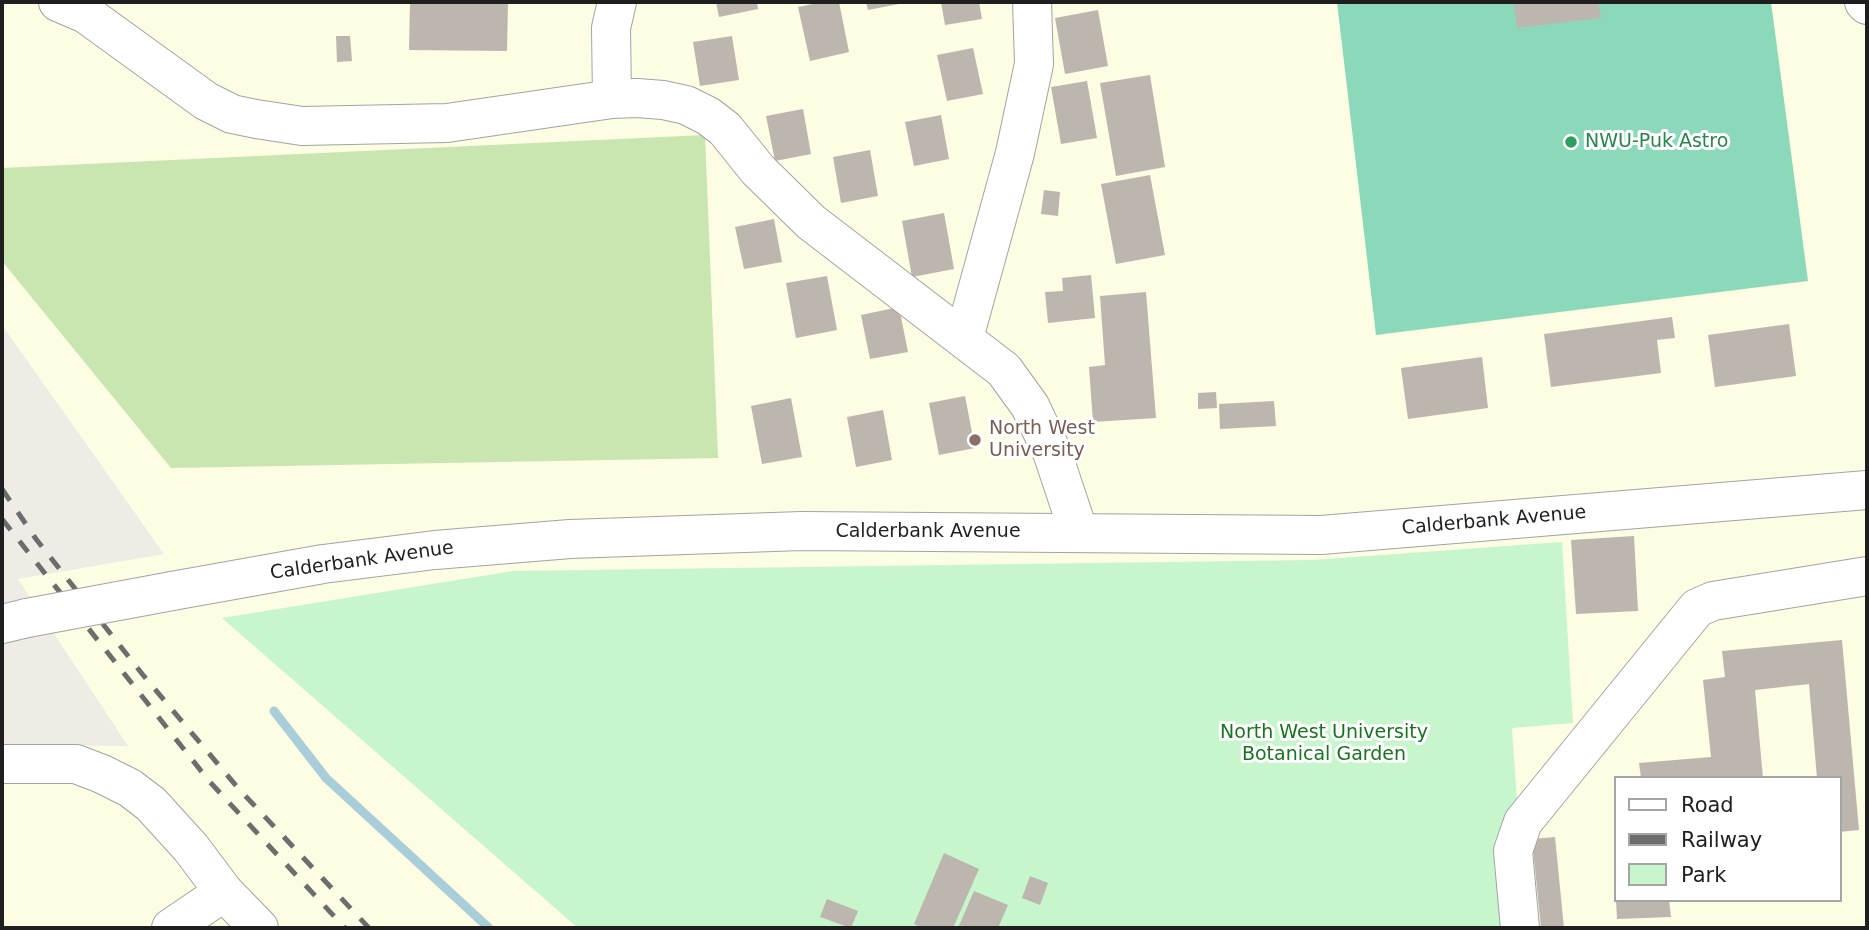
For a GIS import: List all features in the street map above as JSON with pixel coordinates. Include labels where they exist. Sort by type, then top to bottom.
[{"type":"street","points":[[58,2],[86,14],[206,101],[232,114],[256,119],[302,126],[447,123],[612,99],[663,100],[686,105],[708,116],[725,129],[758,170],[811,222],[1004,370],[1030,406],[1052,452],[1079,533]]},
{"type":"street","points":[[612,99],[611,28],[617,2]]},
{"type":"street","points":[[964,338],[1015,153],[1034,64],[1032,2]]},
{"type":"street","name":"Calderbank Avenue","points":[[2,624],[335,563],[545,540],[802,531],[1321,535],[1865,489]]},
{"type":"street","points":[[1520,928],[1513,851],[1523,822],[1697,608],[1713,601],[1867,576]]},
{"type":"street","points":[[2,764],[76,764],[130,788],[151,804],[191,848],[224,892],[259,928]]},
{"type":"street","points":[[171,928],[224,892]]},
{"type":"shaded area","name":"North West University","points":[[2,2],[1867,2],[1867,928],[2,928],[2,745],[128,746],[18,579],[164,554],[2,325]]},
{"type":"green space","name":"NWU-Puk Astro","points":[[1337,2],[1771,2],[1808,281],[1376,335]]},
{"type":"green space","points":[[705,135],[718,458],[171,468],[2,261],[2,168]]},
{"type":"green space","name":"North West University Botanical Garden","points":[[1562,542],[1573,723],[1512,728],[1526,928],[578,928],[222,618],[513,571],[1313,560]]},
{"type":"building","points":[[410,2],[508,2],[507,51],[409,50]]},
{"type":"building","points":[[716,2],[757,2],[758,9],[719,17]]},
{"type":"building","points":[[839,2],[849,52],[810,61],[798,7]]},
{"type":"building","points":[[866,2],[904,2],[904,3],[868,10]]},
{"type":"building","points":[[941,2],[979,2],[982,19],[945,25]]},
{"type":"building","points":[[1598,2],[1601,18],[1517,28],[1514,4]]},
{"type":"building","points":[[1098,10],[1108,66],[1065,74],[1055,18]]},
{"type":"building","points":[[336,36],[350,36],[352,61],[337,62]]},
{"type":"building","points":[[732,36],[739,80],[700,86],[693,42]]},
{"type":"building","points":[[973,48],[983,94],[947,101],[937,55]]},
{"type":"building","points":[[1150,75],[1165,167],[1116,176],[1100,83]]},
{"type":"building","points":[[1087,81],[1097,138],[1061,144],[1051,87]]},
{"type":"building","points":[[803,109],[811,154],[775,161],[766,116]]},
{"type":"building","points":[[941,115],[949,159],[914,166],[905,122]]},
{"type":"building","points":[[870,150],[878,196],[841,203],[833,157]]},
{"type":"building","points":[[1150,175],[1165,255],[1116,264],[1101,184]]},
{"type":"building","points":[[1044,190],[1060,192],[1058,216],[1041,214]]},
{"type":"building","points":[[944,213],[954,269],[912,277],[902,221]]},
{"type":"building","points":[[774,219],[782,262],[744,269],[735,227]]},
{"type":"building","points":[[1091,275],[1095,318],[1048,323],[1045,292],[1063,291],[1062,278]]},
{"type":"building","points":[[827,276],[837,330],[796,338],[786,283]]},
{"type":"building","points":[[1146,292],[1156,418],[1093,422],[1089,367],[1105,365],[1100,296]]},
{"type":"building","points":[[899,307],[908,352],[870,359],[861,315]]},
{"type":"building","points":[[1672,317],[1675,338],[1657,340],[1661,373],[1551,387],[1544,334]]},
{"type":"building","points":[[1789,324],[1796,376],[1715,387],[1708,335]]},
{"type":"building","points":[[1482,357],[1488,408],[1408,419],[1401,368]]},
{"type":"building","points":[[1216,392],[1217,408],[1198,409],[1198,393]]},
{"type":"building","points":[[965,396],[975,448],[939,455],[929,403]]},
{"type":"building","points":[[791,398],[802,457],[762,464],[751,406]]},
{"type":"building","points":[[1274,401],[1276,426],[1220,429],[1219,404]]},
{"type":"building","points":[[883,410],[892,460],[856,467],[847,417]]},
{"type":"building","points":[[1634,536],[1638,611],[1576,614],[1571,540]]},
{"type":"building","points":[[1842,640],[1859,830],[1841,832],[1841,776],[1817,776],[1809,684],[1755,690],[1763,776],[1641,776],[1639,763],[1711,757],[1703,680],[1725,677],[1722,651]]},
{"type":"building","points":[[1555,837],[1564,928],[1541,928],[1532,839]]},
{"type":"building","points":[[944,853],[979,869],[953,928],[922,928],[914,924]]},
{"type":"building","points":[[1030,876],[1048,883],[1040,905],[1022,898]]},
{"type":"building","points":[[974,891],[1008,905],[998,928],[958,928]]},
{"type":"building","points":[[827,899],[858,911],[851,928],[820,917]]},
{"type":"building","points":[[1616,902],[1669,902],[1671,917],[1617,919]]},
{"type":"waterway","points":[[274,711],[326,778],[489,928]]},
{"type":"railway","points":[[2,489],[36,539],[143,675],[238,788],[369,928]]},
{"type":"railway","points":[[2,519],[209,781],[345,928]]},
{"type":"place","name":"NWU-Puk Astro","points":[[1571,142]]},
{"type":"place","name":"North West University","points":[[975,440]]}]
